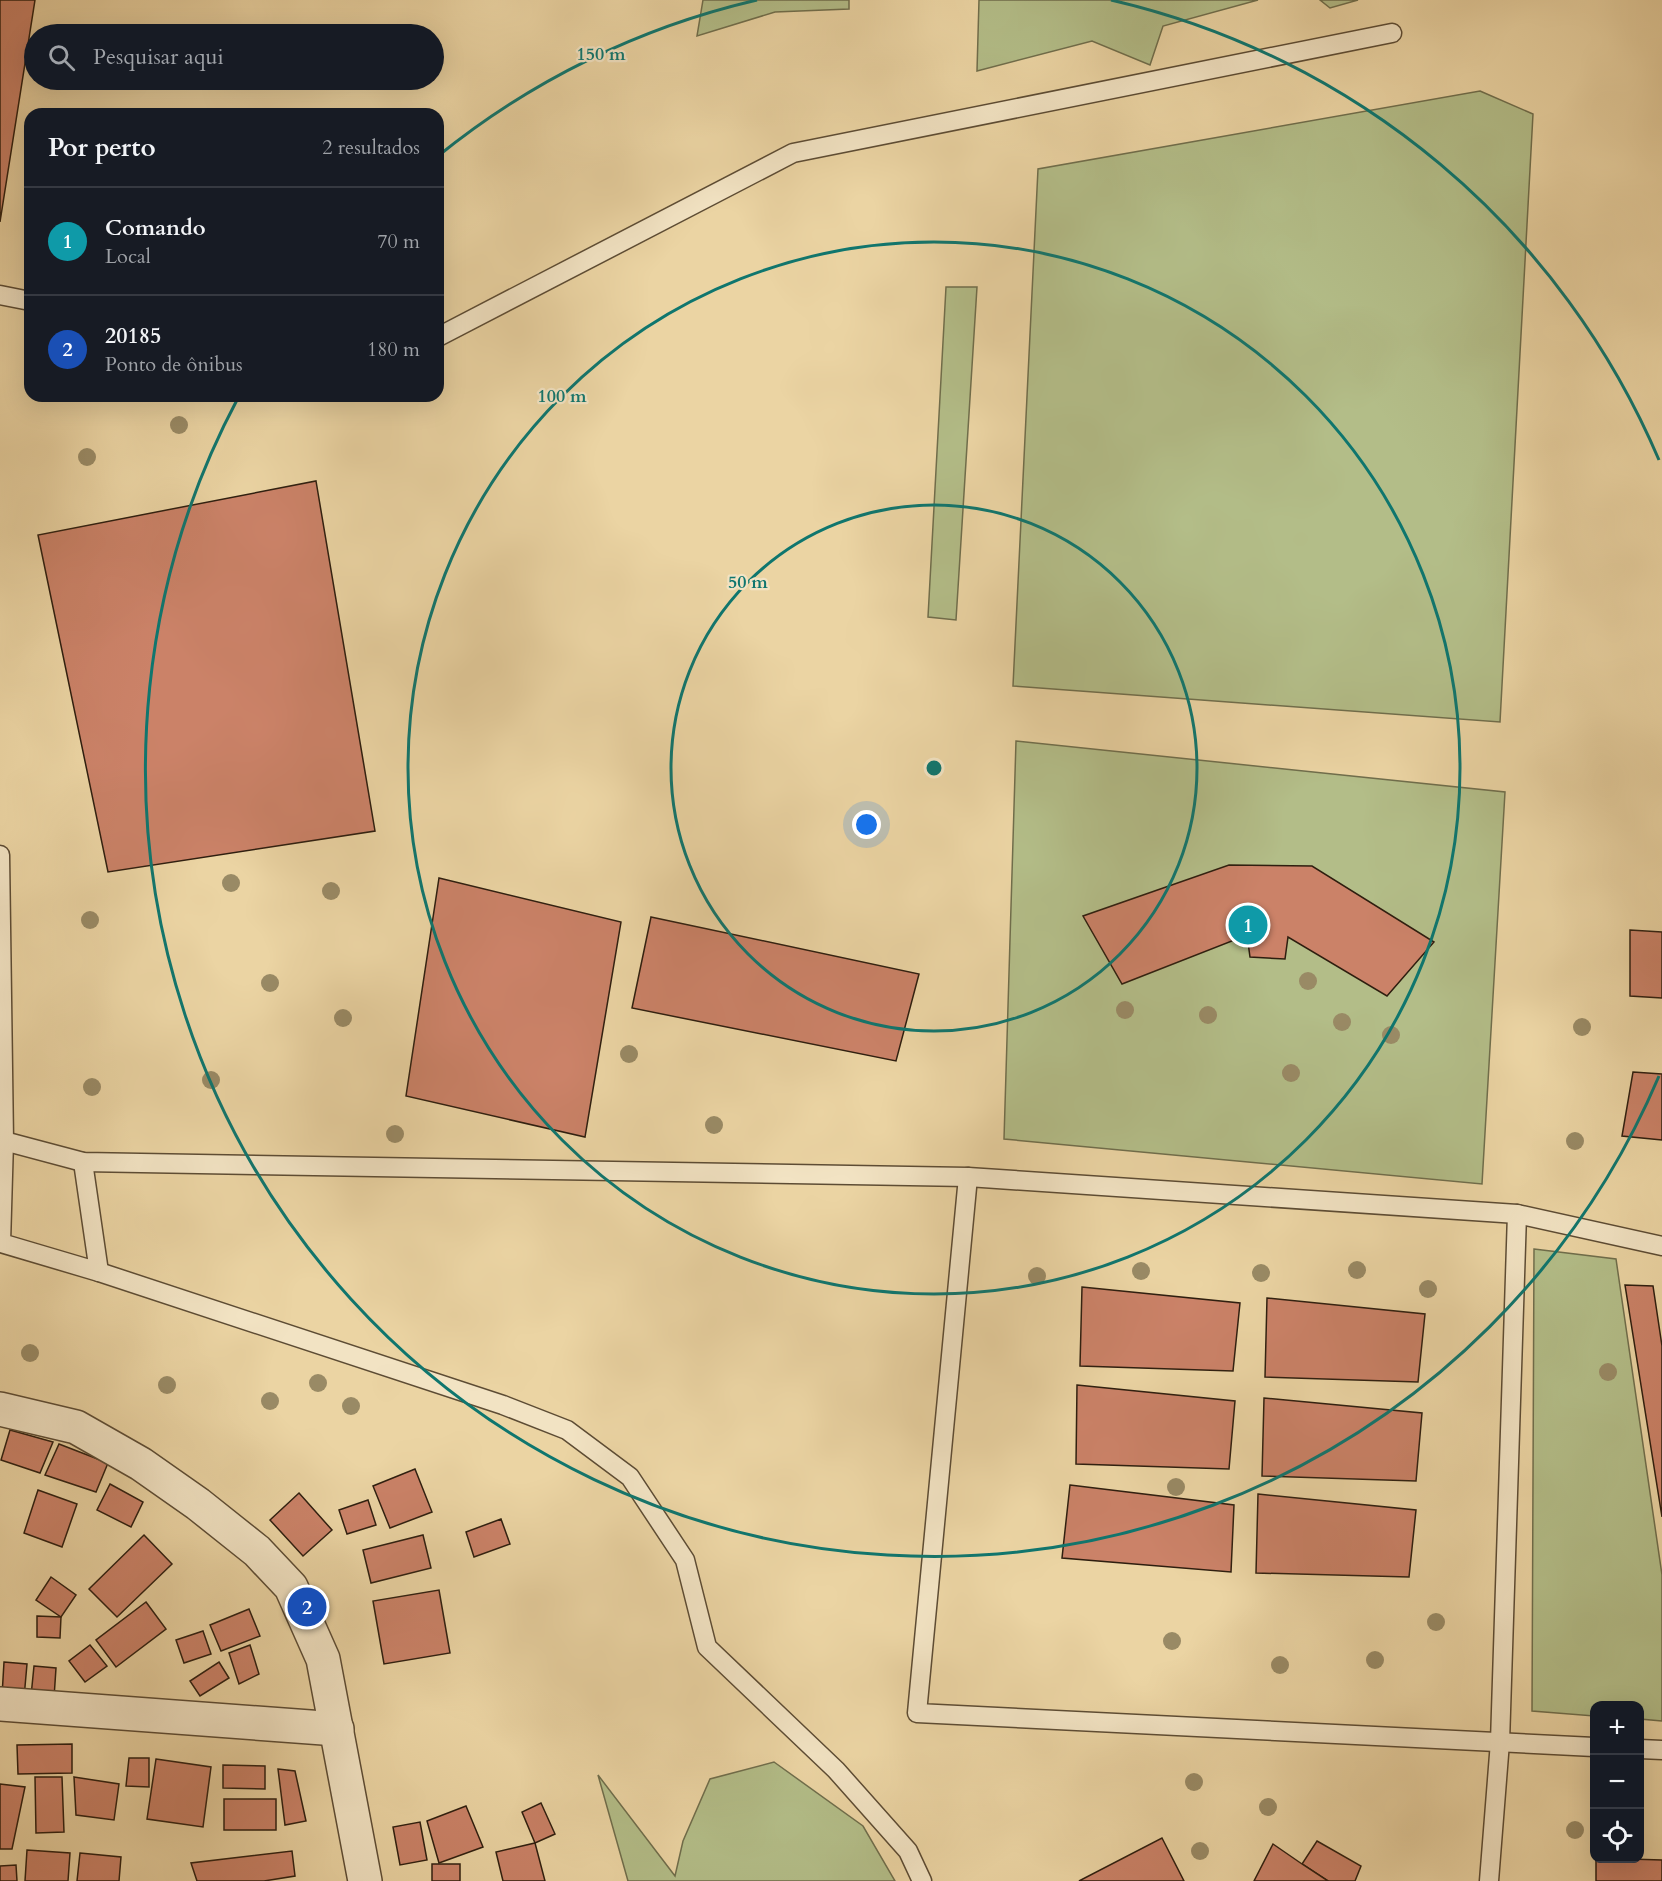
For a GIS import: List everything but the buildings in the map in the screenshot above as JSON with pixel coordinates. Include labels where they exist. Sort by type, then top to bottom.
[{"type":"street","points":[[0,1409],[76,1427],[141,1464],[198,1504],[256,1551],[291,1587],[323,1659],[364,1881]]},
{"type":"street","points":[[0,1704],[337,1729]]},
{"type":"lane","points":[[444,334],[793,153],[1392,33]]},
{"type":"lane","points":[[0,295],[24,300]]},
{"type":"lane","points":[[0,855],[1,1243],[99,1272],[503,1406],[567,1430],[630,1477],[685,1560],[707,1647],[836,1770],[908,1851],[922,1881]]},
{"type":"lane","points":[[2,1141],[83,1162],[968,1177],[1517,1214],[1662,1246]]},
{"type":"lane","points":[[83,1162],[99,1272]]},
{"type":"lane","points":[[968,1177],[917,1713],[1590,1747]]},
{"type":"lane","points":[[1489,1881],[1500,1742],[1517,1214]]},
{"type":"lane","points":[[1644,1749],[1662,1750]]},
{"type":"green space","points":[[703,0],[849,0],[849,9],[775,12],[697,36]]},
{"type":"green space","points":[[979,0],[1258,0],[1163,26],[1150,65],[1092,41],[977,71]]},
{"type":"green space","points":[[1320,0],[1358,0],[1330,8]]},
{"type":"green space","points":[[1480,91],[1533,114],[1500,722],[1013,686],[1038,169]]},
{"type":"green space","points":[[946,287],[977,287],[956,620],[928,617]]},
{"type":"green space","points":[[1016,741],[1505,792],[1482,1184],[1004,1139]]},
{"type":"green space","points":[[1534,1249],[1616,1259],[1662,1575],[1662,1721],[1644,1719],[1644,1701],[1590,1701],[1590,1716],[1532,1711]]},
{"type":"green space","points":[[774,1762],[863,1826],[895,1881],[628,1881],[598,1775],[675,1876],[683,1841],[710,1779]]},
{"type":"place","name":"Comando","points":[[1248,925]]},
{"type":"place","name":"20185","points":[[307,1607]]}]
